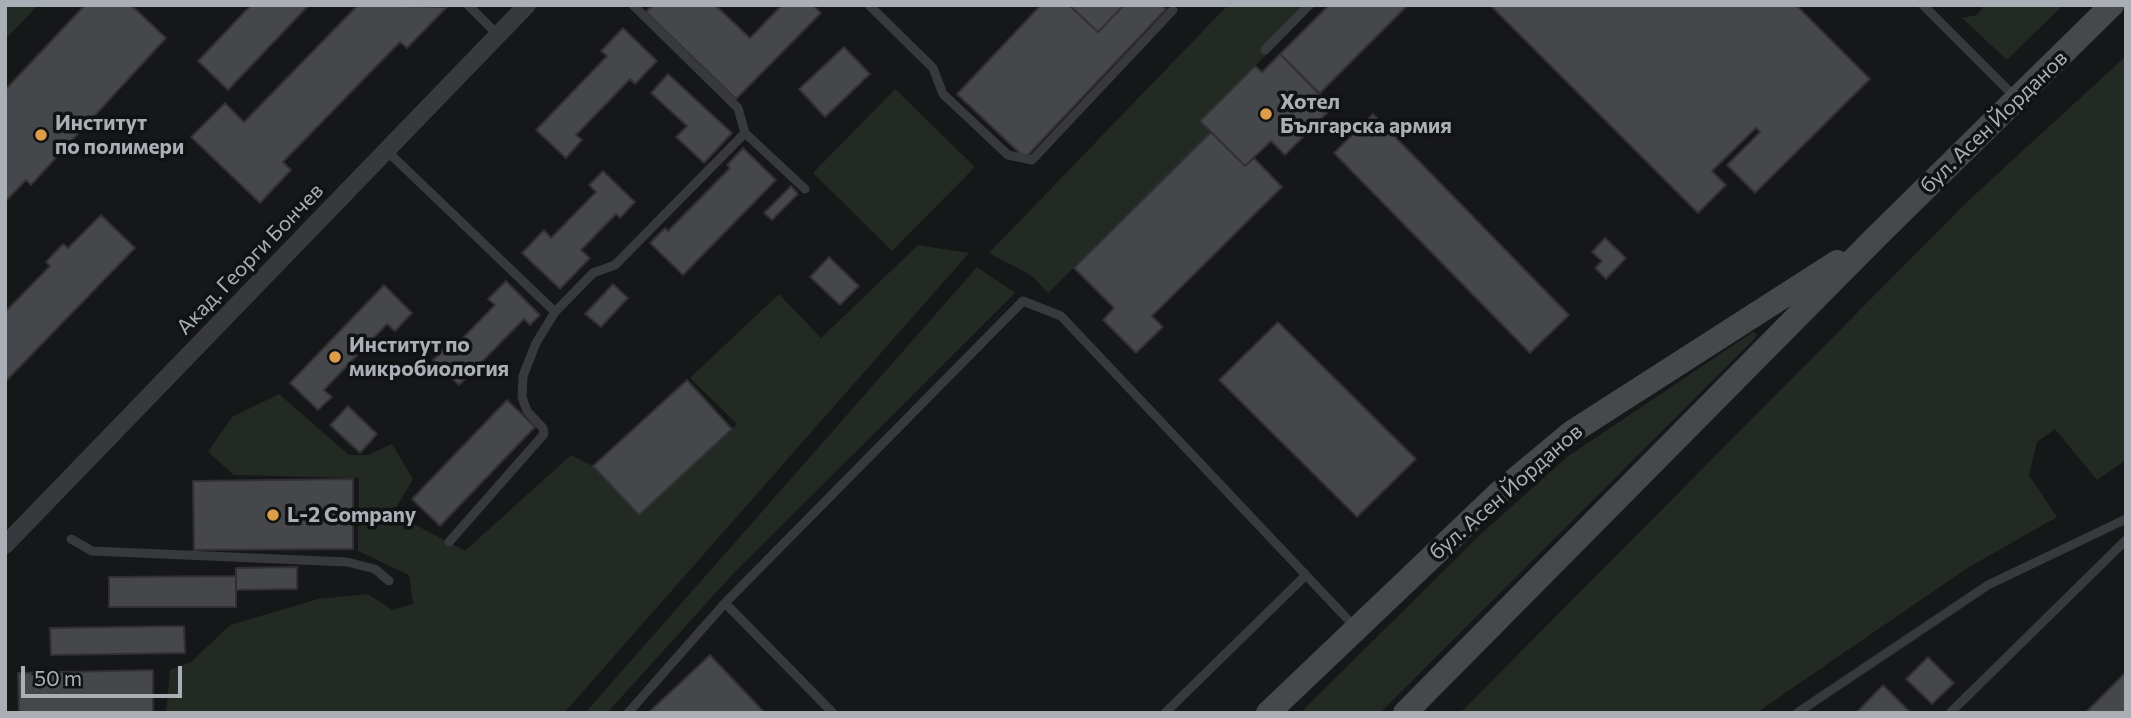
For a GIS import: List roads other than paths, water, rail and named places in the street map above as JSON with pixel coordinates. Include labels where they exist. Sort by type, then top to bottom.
[{"type":"main road","name":"бул. Асен Йорданов","points":[[1405,713],[1422,703],[1876,237],[2112,5]]},
{"type":"main road","name":"бул. Асен Йорданов","points":[[1268,713],[1355,627],[1500,492],[1572,432],[1876,237]]},
{"type":"street","name":"Акад. Георги Бончев","points":[[5,545],[527,5]]},
{"type":"lane","points":[[468,5],[498,35]]},
{"type":"lane","points":[[633,5],[738,108],[745,133],[805,189]]},
{"type":"lane","points":[[869,5],[933,68],[943,94],[1008,155],[1032,160],[1173,10]]},
{"type":"lane","points":[[1265,50],[1309,5]]},
{"type":"lane","points":[[1923,5],[2018,99]]},
{"type":"lane","points":[[449,542],[544,435],[543,428],[527,411],[522,397],[523,376],[536,343],[555,312],[593,273],[615,265],[745,133]]},
{"type":"lane","points":[[387,150],[555,312]]},
{"type":"lane","points":[[628,713],[725,603],[1023,302],[1061,316],[1355,627]]},
{"type":"lane","points":[[1797,713],[1988,585],[2126,519]]},
{"type":"lane","points":[[71,539],[92,551],[347,562],[375,569],[388,581]]},
{"type":"lane","points":[[1950,713],[2126,540]]},
{"type":"lane","points":[[1165,713],[1306,575]]},
{"type":"lane","points":[[725,603],[833,713]]},
{"type":"place","name":"Хотел Българска армия","points":[[1266,114]]},
{"type":"place","name":"Институт по полимери","points":[[41,135]]},
{"type":"place","name":"Институт по микробиология","points":[[335,357]]},
{"type":"place","name":"L-2 Company","points":[[273,515]]}]
